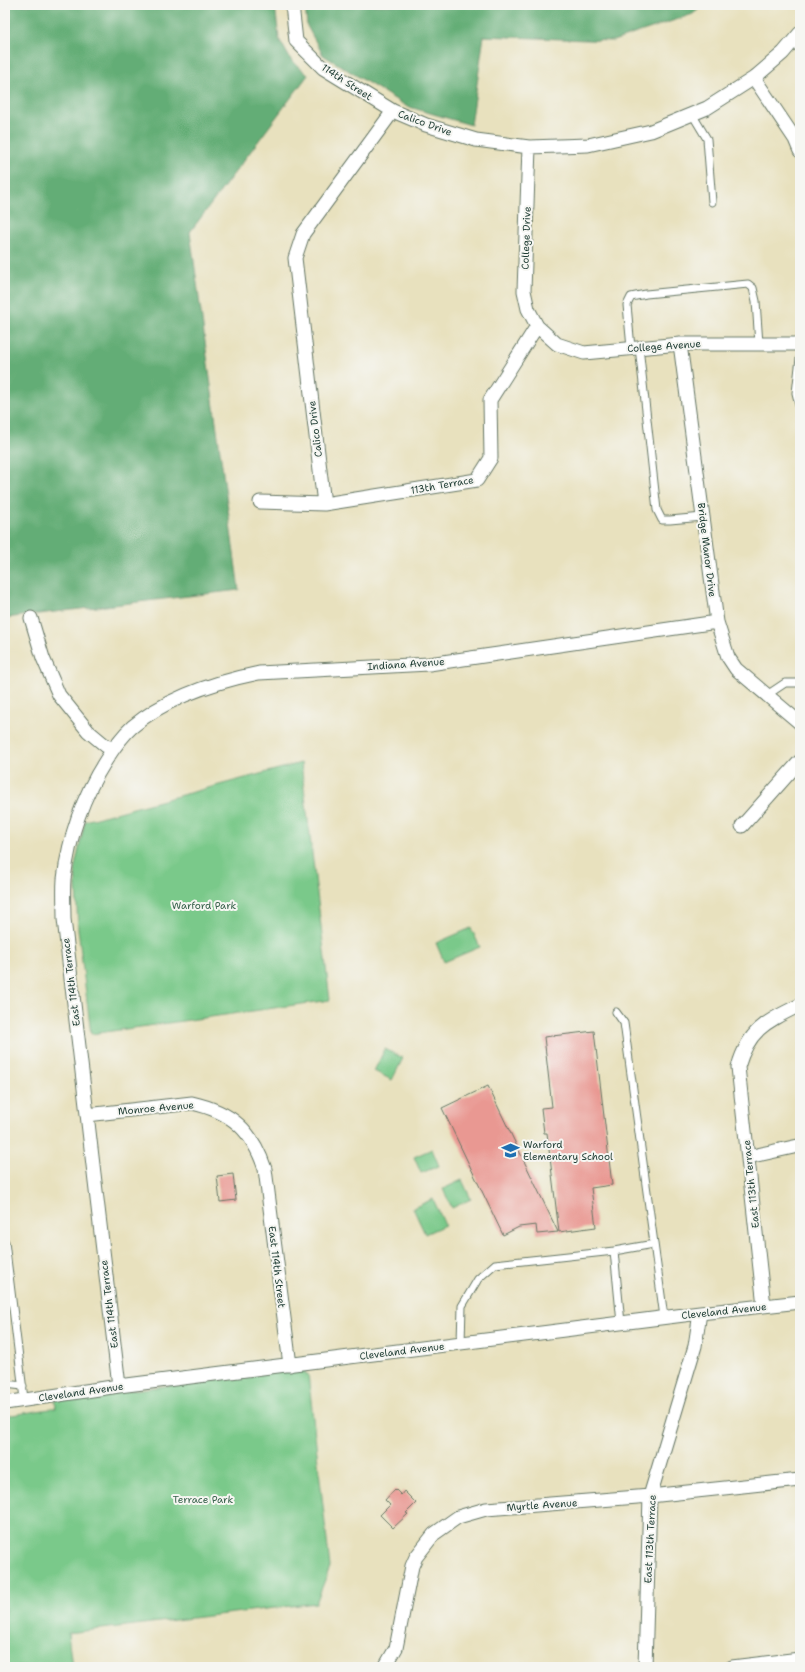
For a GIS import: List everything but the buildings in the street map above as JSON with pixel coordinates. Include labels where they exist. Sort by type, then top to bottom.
[{"type":"street","name":"114th Street","points":[[292,5],[296,41],[323,68],[393,111]]},
{"type":"street","name":"Calico Drive","points":[[324,504],[295,258],[303,234],[393,111],[426,125],[476,140],[529,147],[588,145],[651,131],[707,108],[754,78],[783,53],[800,33]]},
{"type":"street","points":[[754,78],[795,139],[800,150]]},
{"type":"street","name":"College Drive","points":[[529,147],[524,291],[528,309],[537,326]]},
{"type":"street","name":"113th Terrace","points":[[260,502],[324,504],[477,480],[491,458],[490,400],[537,326]]},
{"type":"street","name":"College Avenue","points":[[537,326],[557,344],[584,353],[680,344],[800,344]]},
{"type":"street","name":"Bridge Manor Drive","points":[[680,344],[717,622],[728,656],[736,669],[800,723]]},
{"type":"street","points":[[31,618],[43,658],[59,696],[88,731],[106,746],[114,748]]},
{"type":"street","name":"Indiana Avenue","points":[[114,748],[131,727],[162,706],[192,692],[238,677],[259,673],[429,664],[717,622]]},
{"type":"street","name":"East 114th Terrace","points":[[114,748],[95,778],[80,810],[70,845],[64,880],[64,919],[119,1386]]},
{"type":"street","points":[[742,826],[800,761]]},
{"type":"street","name":"East 113th Terrace","points":[[764,1306],[738,1067],[742,1051],[751,1037],[768,1022],[800,1005]]},
{"type":"street","name":"Monroe Avenue","points":[[87,1115],[192,1103],[209,1107],[225,1114],[247,1133],[259,1152],[265,1169]]},
{"type":"street","points":[[748,1156],[798,1146]]},
{"type":"street","name":"East 114th Street","points":[[265,1169],[290,1365]]},
{"type":"street","name":"Cleveland Avenue","points":[[5,1403],[24,1393],[119,1386],[664,1317],[800,1302]]},
{"type":"street","name":"East 113th Terrace","points":[[646,1667],[650,1496],[695,1346],[700,1313]]},
{"type":"street","name":"Myrtle Avenue","points":[[385,1667],[396,1648],[412,1566],[416,1557],[434,1534],[458,1517],[486,1509],[650,1496],[800,1480]]},
{"type":"street","points":[[732,1667],[800,1659]]},
{"type":"lane","points":[[692,114],[707,139],[712,202]]},
{"type":"lane","points":[[703,517],[662,520],[657,510],[635,348],[627,305],[631,297],[646,294],[748,284],[754,288],[756,300],[758,344]]},
{"type":"lane","points":[[800,358],[796,393],[800,409]]},
{"type":"lane","points":[[767,695],[785,683],[800,683]]},
{"type":"lane","points":[[616,1012],[624,1023],[664,1317]]},
{"type":"lane","points":[[5,1242],[24,1393]]},
{"type":"lane","points":[[461,1343],[462,1306],[478,1279],[495,1264],[614,1251],[654,1244]]},
{"type":"lane","points":[[614,1251],[621,1323]]},
{"type":"lane","points":[[5,1384],[24,1393]]},
{"type":"green space","points":[[5,5],[275,5],[279,39],[291,60],[308,75],[190,232],[239,590],[5,618]]},
{"type":"green space","points":[[305,5],[703,5],[693,14],[613,41],[484,36],[471,125],[406,106],[323,55],[307,26]]},
{"type":"green space","name":"Warford Park","points":[[301,763],[330,1000],[91,1034],[78,929],[75,866],[85,821]]},
{"type":"green space","points":[[471,928],[480,947],[444,962],[436,943]]},
{"type":"green space","points":[[385,1049],[403,1058],[392,1080],[374,1071]]},
{"type":"green space","points":[[432,1149],[439,1166],[421,1173],[414,1157]]},
{"type":"green space","points":[[462,1180],[471,1199],[452,1208],[443,1189]]},
{"type":"green space","points":[[433,1199],[445,1225],[425,1234],[413,1208]]},
{"type":"green space","points":[[5,1329],[11,1380],[5,1379]]},
{"type":"green space","name":"Terrace Park","points":[[305,1368],[305,1374],[308,1374],[330,1567],[316,1603],[68,1633],[72,1667],[5,1667],[5,1416],[56,1408],[55,1400]]},
{"type":"place","name":"Warford Elementary School","points":[[510,1150]]}]
